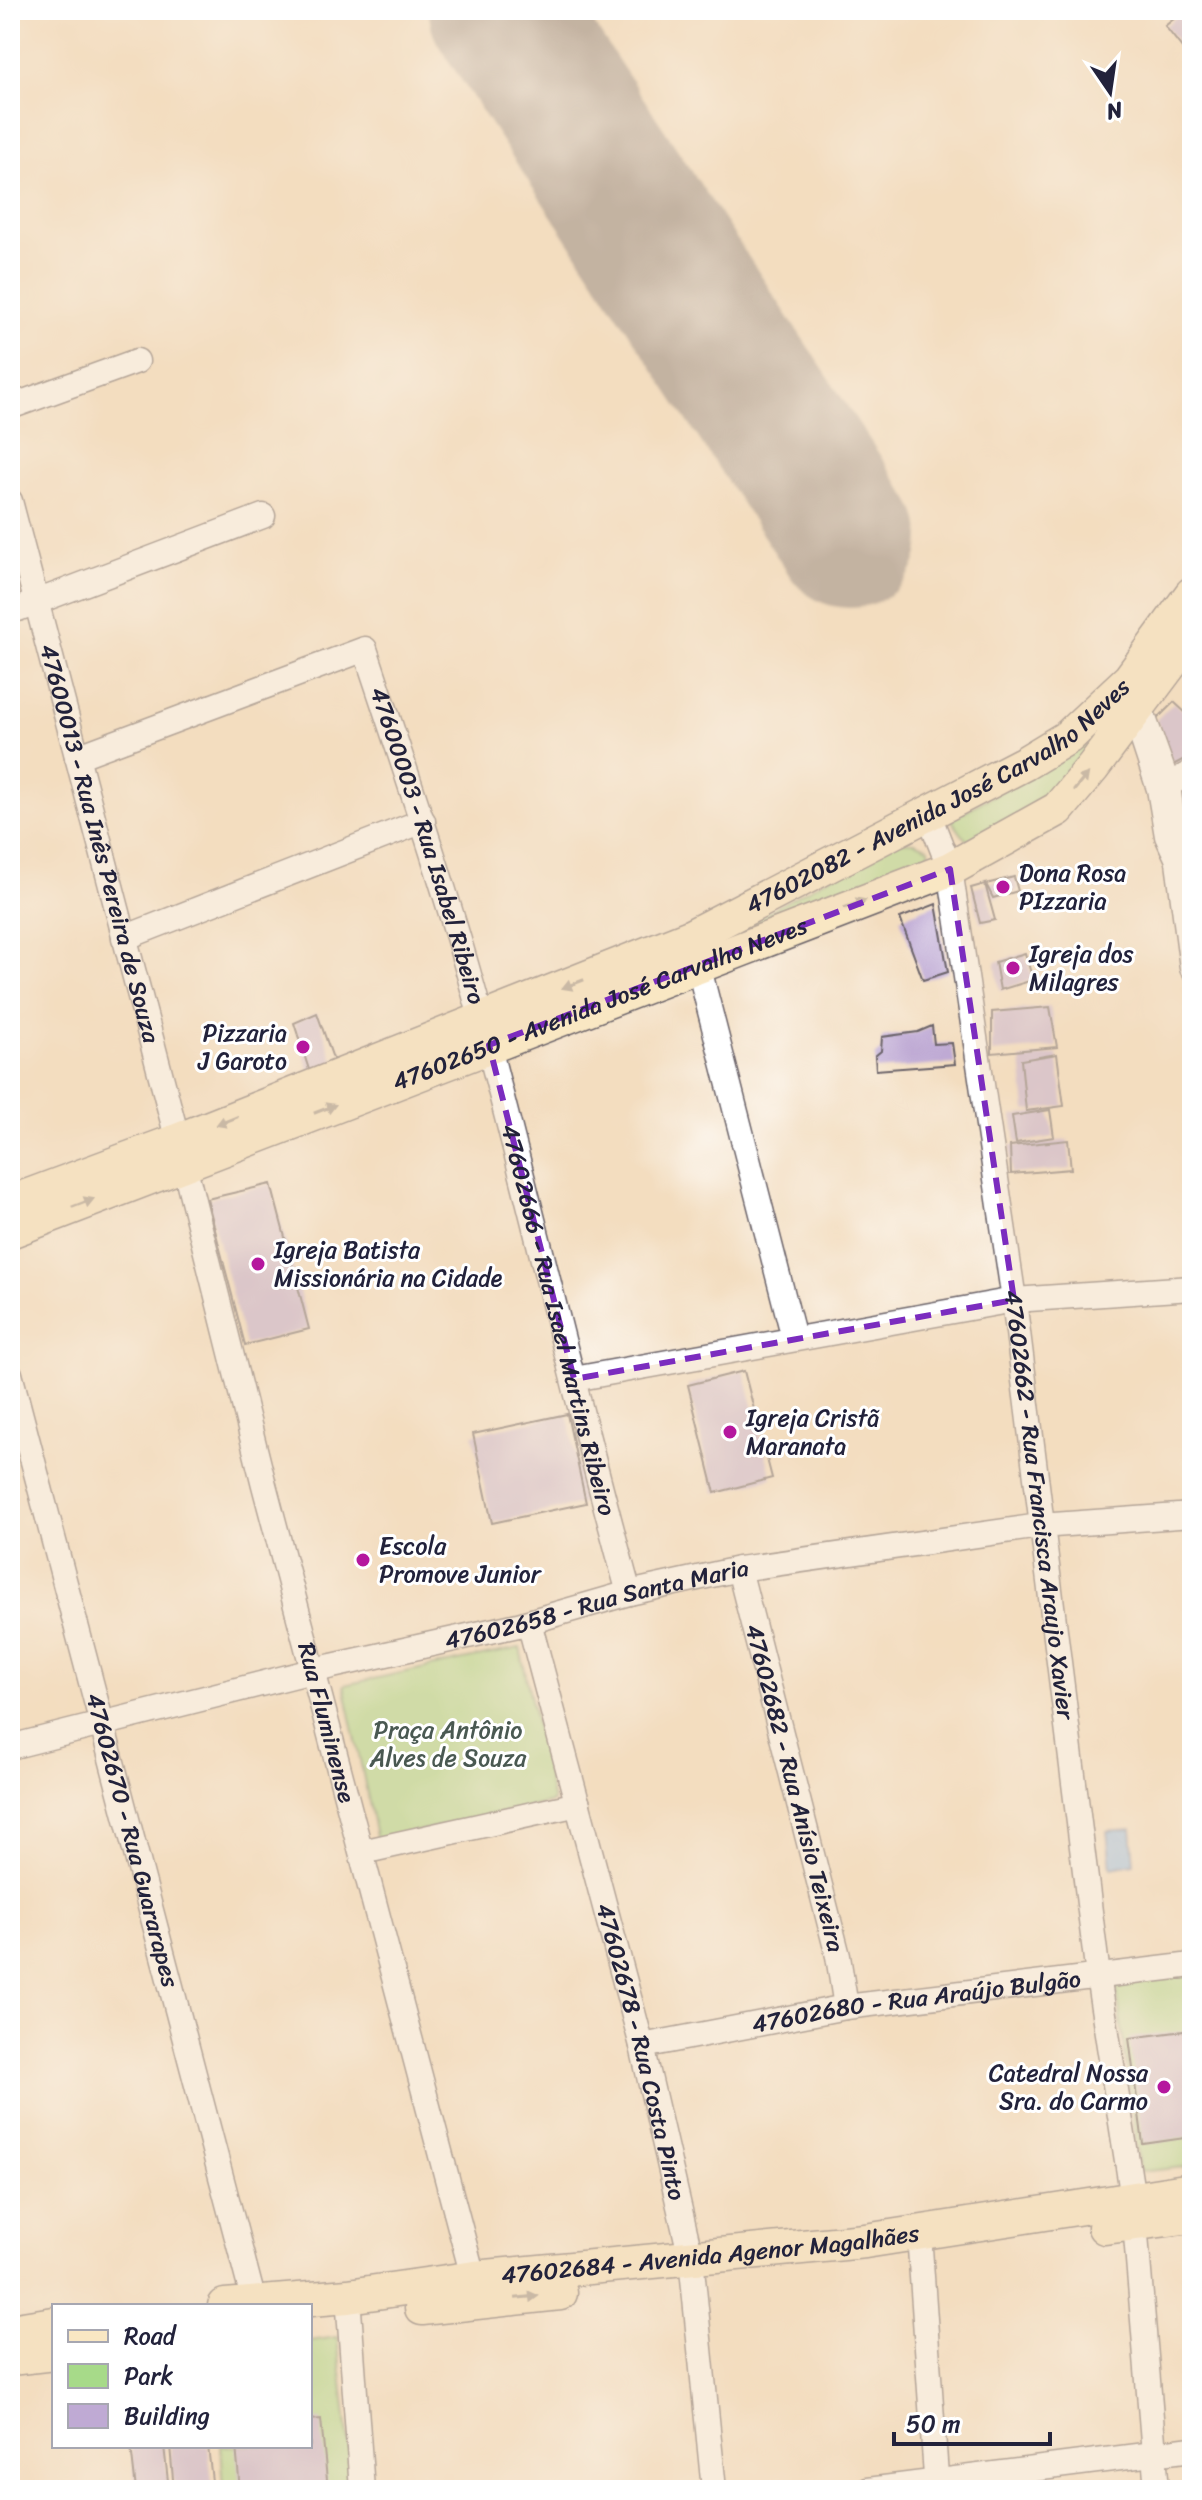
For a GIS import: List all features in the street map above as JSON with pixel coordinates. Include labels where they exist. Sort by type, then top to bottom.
[{"type":"street","points":[[10,407],[137,361]]},
{"type":"street","name":"47600013 - Rua Inês Pereira de Souza","points":[[10,501],[180,1153]]},
{"type":"street","points":[[10,612],[263,516]]},
{"type":"street","name":"47602082 - Avenida José Carvalho Neves","points":[[485,1032],[646,955],[694,951],[1135,699],[1192,594]]},
{"type":"street","points":[[1135,699],[1192,635]]},
{"type":"street","name":"47600003 - Rua Isabel Ribeiro","points":[[77,757],[365,649],[423,821],[485,1032]]},
{"type":"street","points":[[1135,699],[1168,785],[1176,837],[1188,866],[1192,968]]},
{"type":"street","points":[[1135,699],[1159,789],[1167,836],[1188,866]]},
{"type":"street","name":"47602650 - Avenida José Carvalho Neves","points":[[10,1231],[180,1153],[694,951],[950,869],[1058,809],[1135,699]]},
{"type":"street","points":[[1168,785],[1192,772]]},
{"type":"street","name":"47602662 - Rua Francisca Araujo Xavier","points":[[929,815],[950,869],[1014,1300],[1098,1976],[1134,2211],[1157,2490]]},
{"type":"street","points":[[124,938],[423,821]]},
{"type":"street","points":[[694,951],[794,1338]]},
{"type":"street","name":"47602666 - Rua Isael Martins Ribeiro","points":[[485,1032],[602,1498],[629,1593]]},
{"type":"street","points":[[10,1203],[180,1153]]},
{"type":"street","name":"Rua Fluminense","points":[[180,1153],[477,2290]]},
{"type":"street","points":[[574,1379],[1014,1300],[1192,1288]]},
{"type":"street","name":"47602670 - Rua Guararapes","points":[[10,1374],[103,1722],[245,2304]]},
{"type":"street","name":"47602658 - Rua Santa Maria","points":[[10,1747],[314,1671],[529,1622],[629,1593],[739,1569],[1040,1526],[1192,1515]]},
{"type":"street","name":"47602682 - Rua Anísio Teixeira","points":[[739,1569],[838,1956],[846,2007]]},
{"type":"street","name":"47602678 - Rua Costa Pinto","points":[[529,1622],[642,2046],[691,2268],[714,2490]]},
{"type":"street","points":[[362,1852],[578,1804]]},
{"type":"street","name":"47602680 - Rua Araújo Bulgão","points":[[642,2046],[846,2007],[1192,1965]]},
{"type":"street","name":"47602684 - Avenida Agenor Magalhães","points":[[312,2305],[349,2305],[920,2245],[1134,2211],[1192,2190]]},
{"type":"street","name":"47602684 - Avenida Agenor Magalhães","points":[[1134,2211],[1192,2216]]},
{"type":"street","points":[[920,2245],[936,2485]]},
{"type":"street","points":[[349,2305],[362,2490]]},
{"type":"street","name":"47602684 - Avenida Agenor Magalhães","points":[[312,2319],[349,2305]]},
{"type":"street","points":[[10,2331],[52,2324]]},
{"type":"street","points":[[10,2358],[52,2353]]},
{"type":"street","points":[[868,2490],[936,2485],[1192,2449]]},
{"type":"highlighted area","points":[[950,869],[1014,1300],[574,1379],[489,1045]]},
{"type":"green space","points":[[1078,747],[1085,747],[1091,752],[1056,794],[977,840],[966,840],[951,819]]},
{"type":"green space","points":[[894,841],[915,842],[929,848],[930,859],[748,934],[741,927]]},
{"type":"green space","name":"Praça Antônio Alves de Souza","points":[[520,1648],[553,1802],[377,1840],[344,1685]]},
{"type":"green space","points":[[1192,1974],[1192,2166],[1140,2172],[1116,1984]]},
{"type":"green space","points":[[337,2337],[354,2490],[224,2490],[221,2448],[312,2448],[312,2341]]},
{"type":"water","points":[[1131,1829],[1134,1864],[1111,1868],[1107,1831]]},
{"type":"building","points":[[1185,10],[1192,10],[1192,42],[1183,49],[1165,26]]},
{"type":"building","points":[[1174,702],[1187,714],[1192,729],[1192,755],[1173,765],[1156,720]]},
{"type":"building","name":"Dona Rosa PIzzaria","points":[[1014,877],[1018,891],[993,898],[986,884]]},
{"type":"building","points":[[985,884],[995,920],[980,923],[971,888]]},
{"type":"building","points":[[936,904],[948,972],[923,980],[900,918]]},
{"type":"building","name":"Igreja dos Milagres","points":[[1025,953],[1033,980],[1000,990],[995,962]]},
{"type":"building","points":[[1050,1007],[1057,1047],[992,1053],[992,1012]]},
{"type":"building","points":[[317,1013],[337,1070],[312,1079],[294,1023]]},
{"type":"building","points":[[932,1026],[934,1044],[952,1043],[955,1064],[876,1070],[875,1056],[881,1051],[882,1037],[918,1032]]},
{"type":"building","points":[[1057,1054],[1064,1106],[1026,1111],[1021,1060]]},
{"type":"building","points":[[1050,1110],[1054,1137],[1016,1143],[1012,1116]]},
{"type":"building","points":[[1068,1140],[1071,1169],[1011,1174],[1010,1146]]},
{"type":"building","name":"Igreja Batista Missionária na Cidade","points":[[271,1184],[309,1329],[245,1345],[207,1199]]},
{"type":"building","name":"Igreja Cristã Maranata","points":[[744,1371],[772,1478],[715,1493],[688,1385]]},
{"type":"building","points":[[567,1414],[586,1503],[492,1523],[473,1434]]},
{"type":"building","name":"Catedral Nossa Sra. do Carmo","points":[[1192,2030],[1192,2137],[1143,2144],[1129,2038]]},
{"type":"building","points":[[321,2419],[328,2490],[240,2490],[236,2448],[312,2448],[312,2420]]},
{"type":"building","points":[[131,2448],[164,2448],[169,2490],[136,2490]]},
{"type":"building","points":[[170,2448],[208,2448],[213,2490],[174,2490]]},
{"type":"runway","points":[[500,10],[849,537]]},
{"type":"place","name":"Dona Rosa PIzzaria","points":[[1003,887]]},
{"type":"place","name":"Igreja dos Milagres","points":[[1013,968]]},
{"type":"place","name":"Pizzaria J Garoto","points":[[303,1047]]},
{"type":"place","name":"Igreja Batista Missionária na Cidade","points":[[258,1264]]},
{"type":"place","name":"Igreja Cristã Maranata","points":[[730,1432]]},
{"type":"place","name":"Escola Promove Junior","points":[[363,1560]]},
{"type":"place","name":"Catedral Nossa Sra. do Carmo","points":[[1164,2087]]}]
